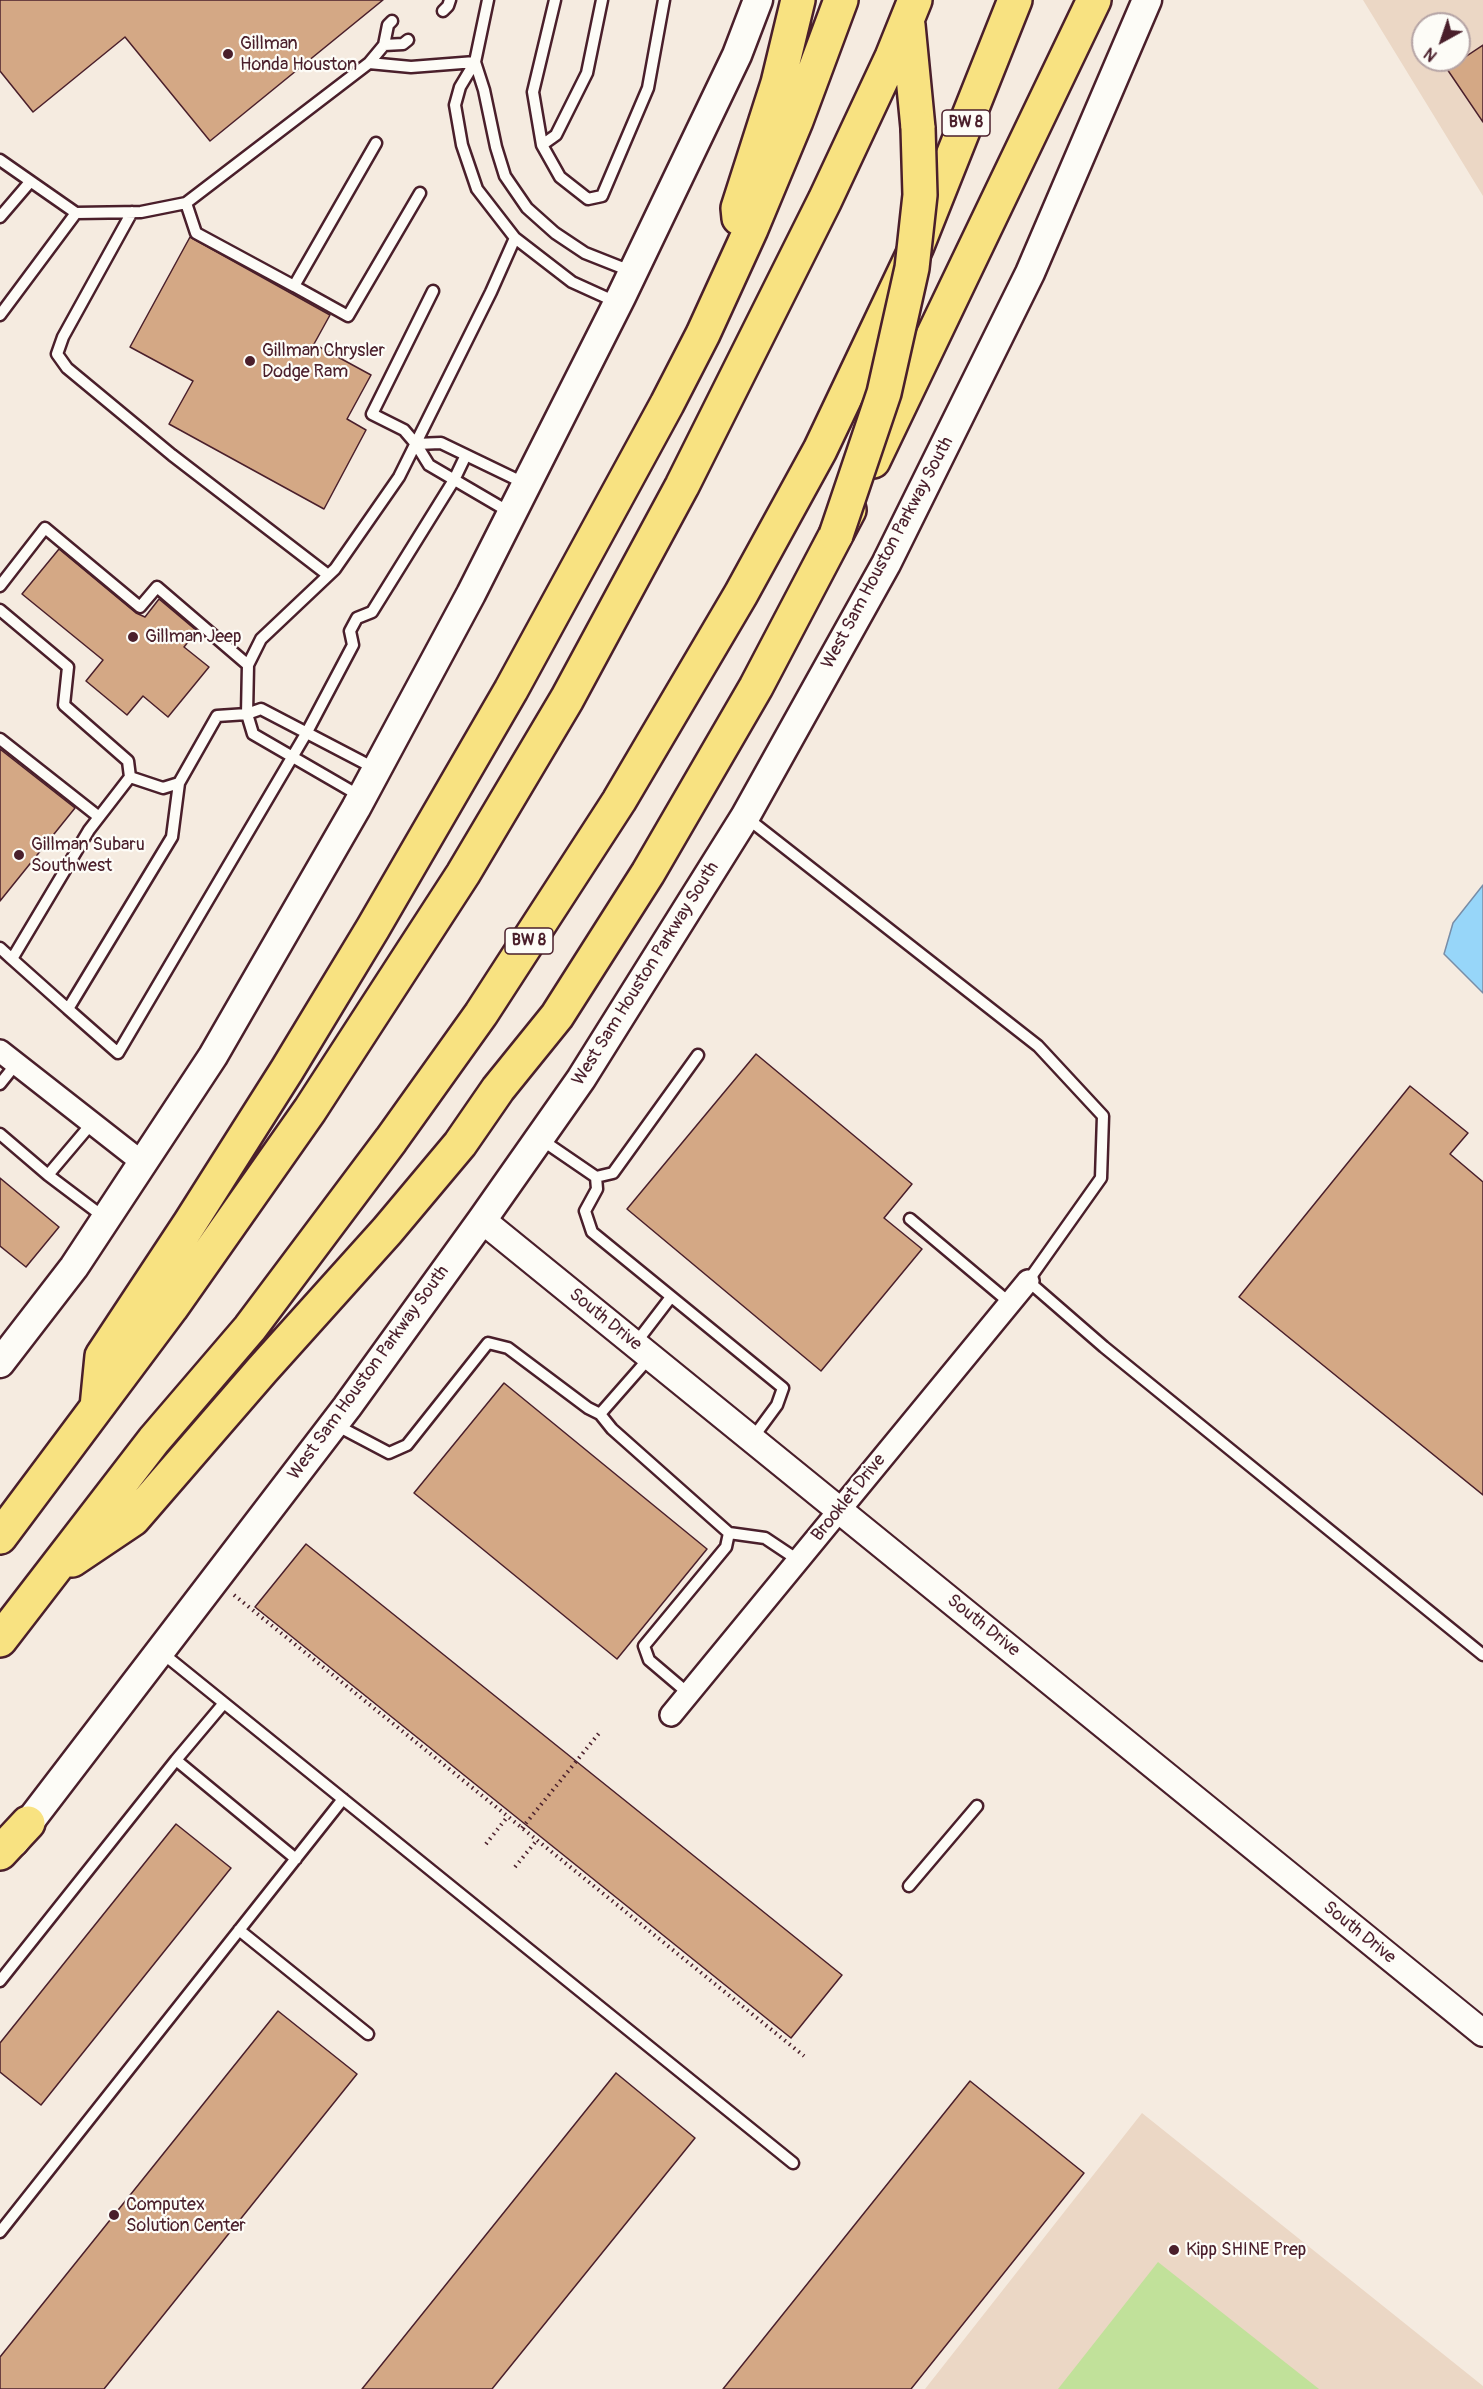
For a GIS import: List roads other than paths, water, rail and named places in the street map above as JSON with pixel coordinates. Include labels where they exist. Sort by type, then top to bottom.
[{"type":"highway","points":[[742,248],[738,208],[778,83],[798,0]]},
{"type":"highway","points":[[97,1407],[102,1356],[168,1258],[287,1070],[461,777],[610,511],[703,334],[724,288],[792,130],[841,0]]},
{"type":"highway","points":[[836,535],[886,385],[912,268],[920,195],[918,128],[905,0]]},
{"type":"highway","points":[[0,1537],[171,1308],[310,1110],[463,874],[567,699],[671,506],[825,200],[892,57],[915,0]]},
{"type":"highway","name":"BW 8","points":[[0,1640],[154,1440],[250,1328],[391,1140],[481,1014],[619,801],[741,594],[820,450],[917,246],[1016,0]]},
{"type":"highway","points":[[48,1576],[134,1519],[262,1370],[395,1222],[460,1144],[498,1089],[557,1016],[648,873],[756,687],[836,535],[1094,0]]},
{"type":"highway","points":[[0,1853],[28,1823]]},
{"type":"main road","points":[[712,104],[736,0]]},
{"type":"main road","points":[[0,1364],[74,1267],[213,1056],[361,797],[471,594],[633,272],[737,54],[758,0]]},
{"type":"main road","name":"West Sam Houston Parkway South","points":[[0,1860],[334,1423],[482,1220],[581,1079],[745,817],[886,564],[1030,273],[1147,0]]},
{"type":"street","points":[[8,1058],[143,1163]]},
{"type":"street","name":"South Drive","points":[[482,1220],[1483,2033]]},
{"type":"street","name":"Brooklet Drive","points":[[671,1715],[1028,1281]]},
{"type":"lane","points":[[443,11],[450,0]]},
{"type":"lane","points":[[488,0],[475,62],[460,87],[455,105],[462,145],[477,189],[515,238],[572,282],[617,302]]},
{"type":"lane","points":[[555,0],[533,92],[542,145],[560,177],[588,199],[602,196],[648,88],[664,0]]},
{"type":"lane","points":[[542,145],[556,135],[587,73],[602,0]]},
{"type":"lane","points":[[0,160],[76,213],[132,212],[186,203],[369,63],[384,45],[388,25],[392,21]]},
{"type":"lane","points":[[384,45],[403,44],[408,40]]},
{"type":"lane","points":[[369,63],[411,67],[475,62]]},
{"type":"lane","points":[[475,62],[484,90],[496,147],[506,176],[527,208],[555,233],[585,253],[633,272]]},
{"type":"lane","points":[[294,286],[375,143]]},
{"type":"lane","points":[[0,217],[30,182]]},
{"type":"lane","points":[[186,203],[196,233],[348,316],[420,193]]},
{"type":"lane","points":[[132,212],[63,337],[57,354],[66,368],[172,455],[328,575]]},
{"type":"lane","points":[[0,315],[76,213]]},
{"type":"lane","points":[[361,797],[253,734],[247,714],[248,665],[261,639],[328,575],[399,477],[515,238]]},
{"type":"lane","points":[[433,291],[372,414],[404,430],[429,465],[512,513]]},
{"type":"lane","points":[[416,444],[441,443],[526,484]]},
{"type":"lane","points":[[0,948],[118,1053],[307,732],[352,645],[350,631],[357,618],[372,612],[454,480],[466,455]]},
{"type":"lane","points":[[0,586],[45,528],[140,607],[157,586],[248,665]]},
{"type":"lane","points":[[0,610],[68,667],[64,705],[128,761],[130,777],[89,830],[12,959]]},
{"type":"lane","points":[[68,1009],[172,837],[179,783],[218,716],[247,714],[261,709],[376,769]]},
{"type":"lane","points":[[0,739],[99,817]]},
{"type":"lane","points":[[130,777],[163,788],[179,783]]},
{"type":"lane","points":[[745,817],[1038,1046],[1103,1116],[1101,1178],[1028,1281],[1104,1347],[1483,1655]]},
{"type":"lane","points":[[539,1138],[596,1177],[613,1173],[698,1055]]},
{"type":"lane","points":[[0,1084],[8,1058]]},
{"type":"lane","points":[[48,1175],[92,1124]]},
{"type":"lane","points":[[0,1134],[48,1175],[106,1219]]},
{"type":"lane","points":[[596,1177],[597,1189],[585,1211],[592,1232],[783,1388],[777,1406],[751,1439]]},
{"type":"lane","points":[[910,1219],[1010,1303]]},
{"type":"lane","points":[[600,1414],[642,1351],[671,1298]]},
{"type":"lane","points":[[334,1423],[389,1453],[406,1445],[488,1343],[508,1348],[588,1408],[600,1414],[612,1429],[729,1533],[765,1538],[798,1560]]},
{"type":"lane","points":[[689,1694],[649,1660],[644,1646],[726,1547],[729,1533]]},
{"type":"lane","points":[[160,1652],[793,2163]]},
{"type":"lane","points":[[0,1981],[224,1703]]},
{"type":"lane","points":[[176,1760],[296,1859]]},
{"type":"lane","points":[[0,2232],[343,1799]]},
{"type":"lane","points":[[909,1886],[977,1806]]},
{"type":"lane","points":[[239,1930],[368,2034]]},
{"type":"water","points":[[1483,885],[1483,993],[1444,954],[1453,923]]},
{"type":"place","name":"Gillman Honda Houston","points":[[228,54]]},
{"type":"place","name":"Gillman Chrysler Dodge Ram","points":[[250,361]]},
{"type":"place","name":"Gillman Jeep","points":[[133,637]]},
{"type":"place","name":"Gillman Subaru Southwest","points":[[19,855]]},
{"type":"place","name":"Computex Solution Center","points":[[114,2215]]},
{"type":"place","name":"Kipp SHINE Prep","points":[[1174,2250]]}]
